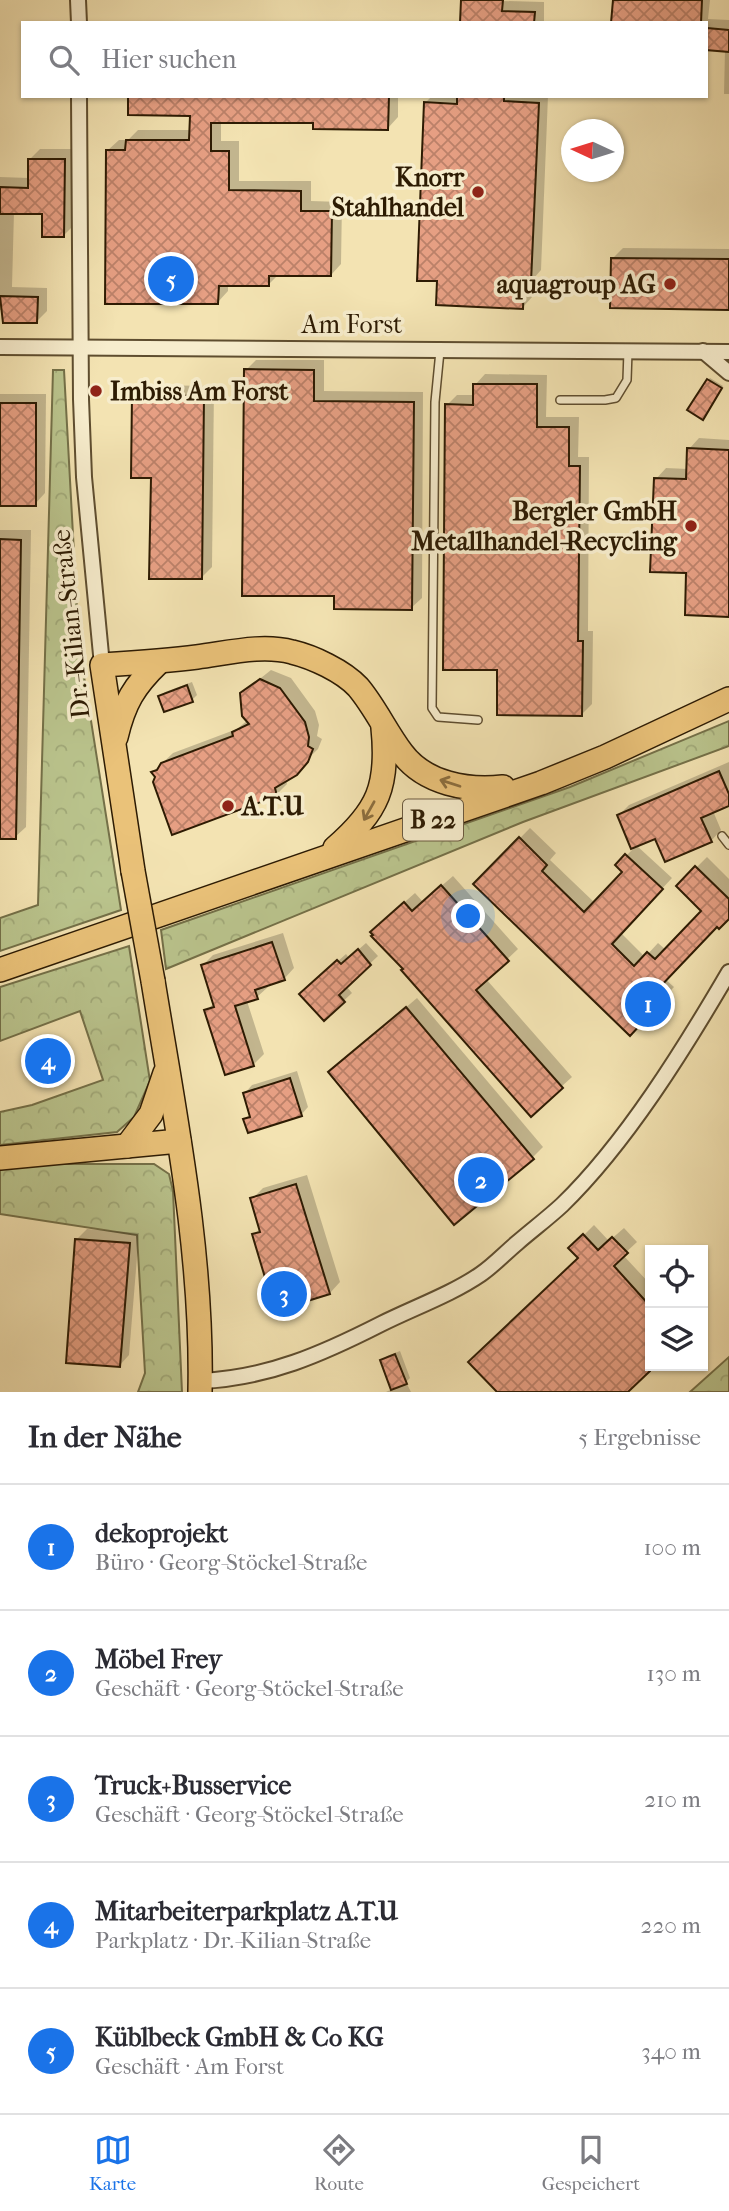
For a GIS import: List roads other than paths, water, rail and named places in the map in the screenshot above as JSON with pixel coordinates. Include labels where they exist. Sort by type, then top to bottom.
[{"type":"main road","points":[[102,666],[264,649],[292,652],[321,664],[357,686],[403,756],[424,772],[448,784],[479,790],[541,783]]},
{"type":"main road","points":[[113,747],[131,692],[159,662]]},
{"type":"main road","name":"Dr.-Kilian-Straße","points":[[102,666],[133,871],[190,1205],[199,1284],[201,1387]]},
{"type":"main road","name":"B 22","points":[[0,970],[541,783],[605,757],[729,699]]},
{"type":"main road","points":[[325,857],[359,827],[371,810],[381,784],[386,759],[382,722]]},
{"type":"main road","points":[[127,1146],[151,1114],[163,1085],[167,1066]]},
{"type":"main road","points":[[0,1158],[179,1141]]},
{"type":"street","points":[[78,0],[79,21]]},
{"type":"street","name":"Dr.-Kilian-Straße","points":[[79,98],[79,346],[84,477],[102,666]]},
{"type":"street","name":"Am Forst","points":[[0,346],[729,352]]},
{"type":"street","points":[[703,351],[729,373]]},
{"type":"street","points":[[201,1387],[292,1365],[460,1287],[482,1273],[561,1205],[585,1179],[634,1119],[729,972]]},
{"type":"lane","points":[[440,349],[435,407],[432,708],[438,717],[478,720]]},
{"type":"lane","points":[[560,400],[616,398],[627,380],[628,351]]},
{"type":"lane","points":[[722,836],[729,845]]},
{"type":"place","name":"Knorr Stahlhandel","points":[[478,192]]},
{"type":"place","name":"Küblbeck GmbH & Co KG","points":[[171,279]]},
{"type":"place","name":"aquagroup AG","points":[[670,284]]},
{"type":"place","name":"Imbiss Am Forst","points":[[96,391]]},
{"type":"place","name":"Bergler GmbH Metallhandel-Recycling","points":[[691,526]]},
{"type":"place","name":"A.T.U","points":[[228,806]]},
{"type":"place","name":"dekoprojekt","points":[[648,1004]]},
{"type":"place","name":"Mitarbeiterparkplatz A.T.U","points":[[48,1061]]},
{"type":"place","name":"Möbel Frey","points":[[481,1180]]},
{"type":"place","name":"Truck+Busservice","points":[[284,1294]]}]
